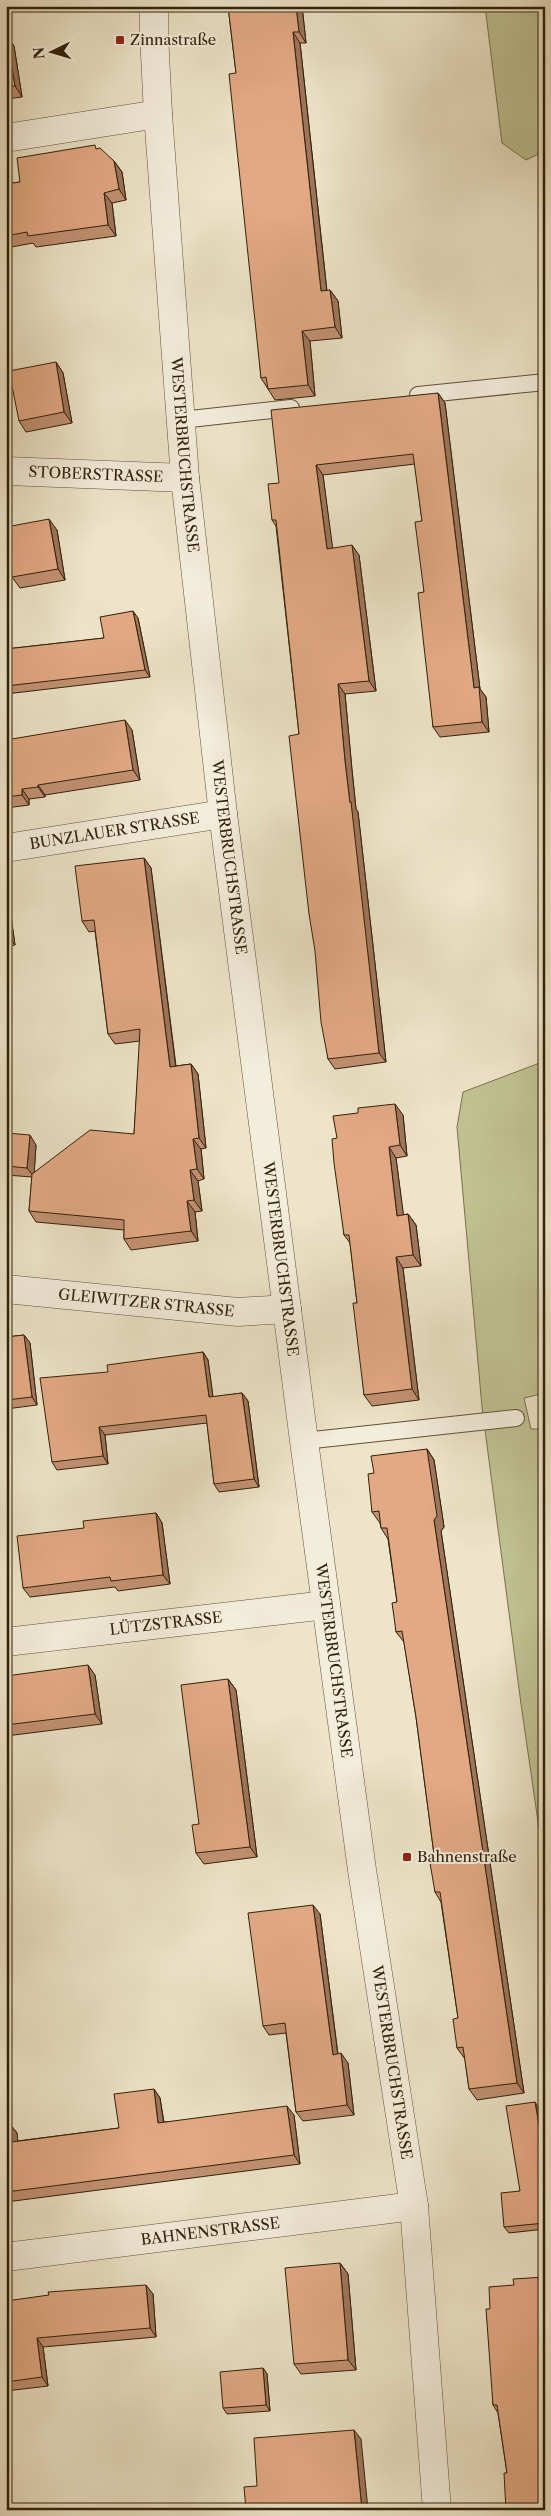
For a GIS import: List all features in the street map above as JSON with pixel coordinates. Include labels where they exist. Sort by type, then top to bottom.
[{"type":"street","name":"WESTERBRUCHSTRASSE","points":[[154,6],[158,114],[181,420],[223,814],[304,1441],[362,1870],[414,2206],[437,2510]]},
{"type":"street","points":[[6,138],[158,114]]},
{"type":"street","name":"STOBERSTRASSE","points":[[6,472],[186,478]]},
{"type":"street","name":"BUNZLAUER STRASSE","points":[[6,848],[223,814]]},
{"type":"street","name":"GLEIWITZER STRASSE","points":[[6,1289],[238,1312],[287,1309]]},
{"type":"street","name":"LÜTZSTRASSE","points":[[6,1642],[326,1605]]},
{"type":"street","name":"BAHNENSTRASSE","points":[[6,2257],[414,2206]]},
{"type":"lane","points":[[397,397],[545,382]]},
{"type":"lane","points":[[181,420],[309,406]]},
{"type":"lane","points":[[304,1441],[516,1418]]},
{"type":"green space","points":[[485,6],[545,6],[545,151],[526,160],[502,143]]},
{"type":"green space","points":[[545,1061],[545,1393],[524,1398],[531,1429],[545,1429],[545,1870],[482,1407],[457,1127],[463,1092]]},
{"type":"building","points":[[228,6],[296,6],[299,32],[293,32],[321,291],[330,290],[335,327],[302,331],[308,385],[268,389],[266,377],[261,378],[229,74],[236,73]]},
{"type":"building","points":[[6,36],[15,86],[6,87]]},
{"type":"building","points":[[95,145],[96,149],[100,148],[114,161],[119,189],[104,193],[108,225],[28,236],[27,232],[6,236],[6,184],[20,182],[17,158]]},
{"type":"building","points":[[56,362],[64,412],[19,421],[9,371]]},
{"type":"building","points":[[438,393],[474,688],[479,687],[482,722],[433,727],[418,593],[424,592],[415,522],[422,521],[413,454],[316,465],[327,549],[352,545],[369,681],[338,684],[345,761],[379,1053],[328,1059],[321,1022],[315,951],[309,914],[289,736],[299,734],[276,520],[272,520],[268,484],[279,483],[271,410]]},
{"type":"building","points":[[49,519],[58,569],[12,577],[6,543],[6,527]]},
{"type":"building","points":[[133,611],[145,670],[6,686],[6,649],[104,638],[100,617]]},
{"type":"building","points":[[125,720],[133,770],[38,785],[38,787],[22,789],[22,795],[6,797],[6,740]]},
{"type":"building","points":[[144,858],[170,1067],[191,1064],[199,1138],[193,1139],[197,1169],[190,1170],[194,1200],[187,1201],[191,1231],[124,1239],[124,1220],[29,1211],[32,1174],[90,1130],[134,1134],[140,1029],[108,1034],[94,920],[82,921],[75,866]]},
{"type":"building","points":[[395,1104],[400,1145],[389,1147],[397,1216],[408,1214],[413,1255],[396,1257],[412,1389],[364,1395],[353,1303],[357,1303],[349,1235],[344,1235],[334,1163],[332,1139],[337,1138],[333,1116],[358,1113],[358,1108]]},
{"type":"building","points":[[6,1133],[30,1135],[27,1168],[6,1166]]},
{"type":"building","points":[[24,1335],[32,1397],[6,1400],[6,1337]]},
{"type":"building","points":[[203,1352],[209,1397],[242,1393],[254,1479],[214,1484],[206,1415],[99,1427],[103,1456],[52,1462],[40,1378],[108,1372],[107,1365]]},
{"type":"building","points":[[427,1449],[437,1516],[434,1520],[517,2083],[469,2089],[463,2047],[457,2048],[453,2019],[458,2018],[440,1892],[435,1892],[430,1863],[435,1862],[416,1717],[402,1631],[396,1632],[392,1603],[397,1602],[387,1528],[381,1528],[379,1511],[372,1512],[368,1474],[374,1473],[371,1456]]},
{"type":"building","points":[[156,1513],[163,1575],[111,1581],[110,1577],[23,1588],[17,1536],[84,1528],[83,1521]]},
{"type":"building","points":[[88,1665],[95,1714],[6,1725],[6,1676]]},
{"type":"building","points":[[228,1679],[250,1847],[196,1853],[192,1825],[199,1824],[181,1685]]},
{"type":"building","points":[[313,1905],[333,2055],[341,2053],[347,2105],[296,2112],[285,2023],[263,2026],[248,1913]]},
{"type":"building","points":[[154,2089],[158,2123],[287,2106],[294,2155],[6,2192],[6,2124],[10,2124],[12,2142],[119,2128],[114,2094]]},
{"type":"building","points":[[535,2102],[545,2160],[545,2223],[504,2227],[501,2193],[520,2191],[506,2106]]},
{"type":"building","points":[[340,2263],[348,2360],[294,2364],[285,2268]]},
{"type":"building","points":[[545,2277],[545,2319],[541,2319],[545,2369],[545,2510],[506,2510],[504,2473],[507,2473],[497,2405],[493,2405],[486,2309],[490,2309],[489,2287],[514,2285],[513,2279]]},
{"type":"building","points":[[146,2285],[150,2328],[37,2338],[42,2377],[6,2382],[6,2301],[49,2295],[48,2292]]},
{"type":"building","points":[[263,2368],[266,2405],[223,2408],[220,2372]]},
{"type":"building","points":[[354,2430],[362,2510],[246,2510],[244,2487],[257,2486],[254,2438]]},
{"type":"place","name":"Zinnastraße","points":[[120,40]]},
{"type":"place","name":"Bahnenstraße","points":[[407,1857]]}]
